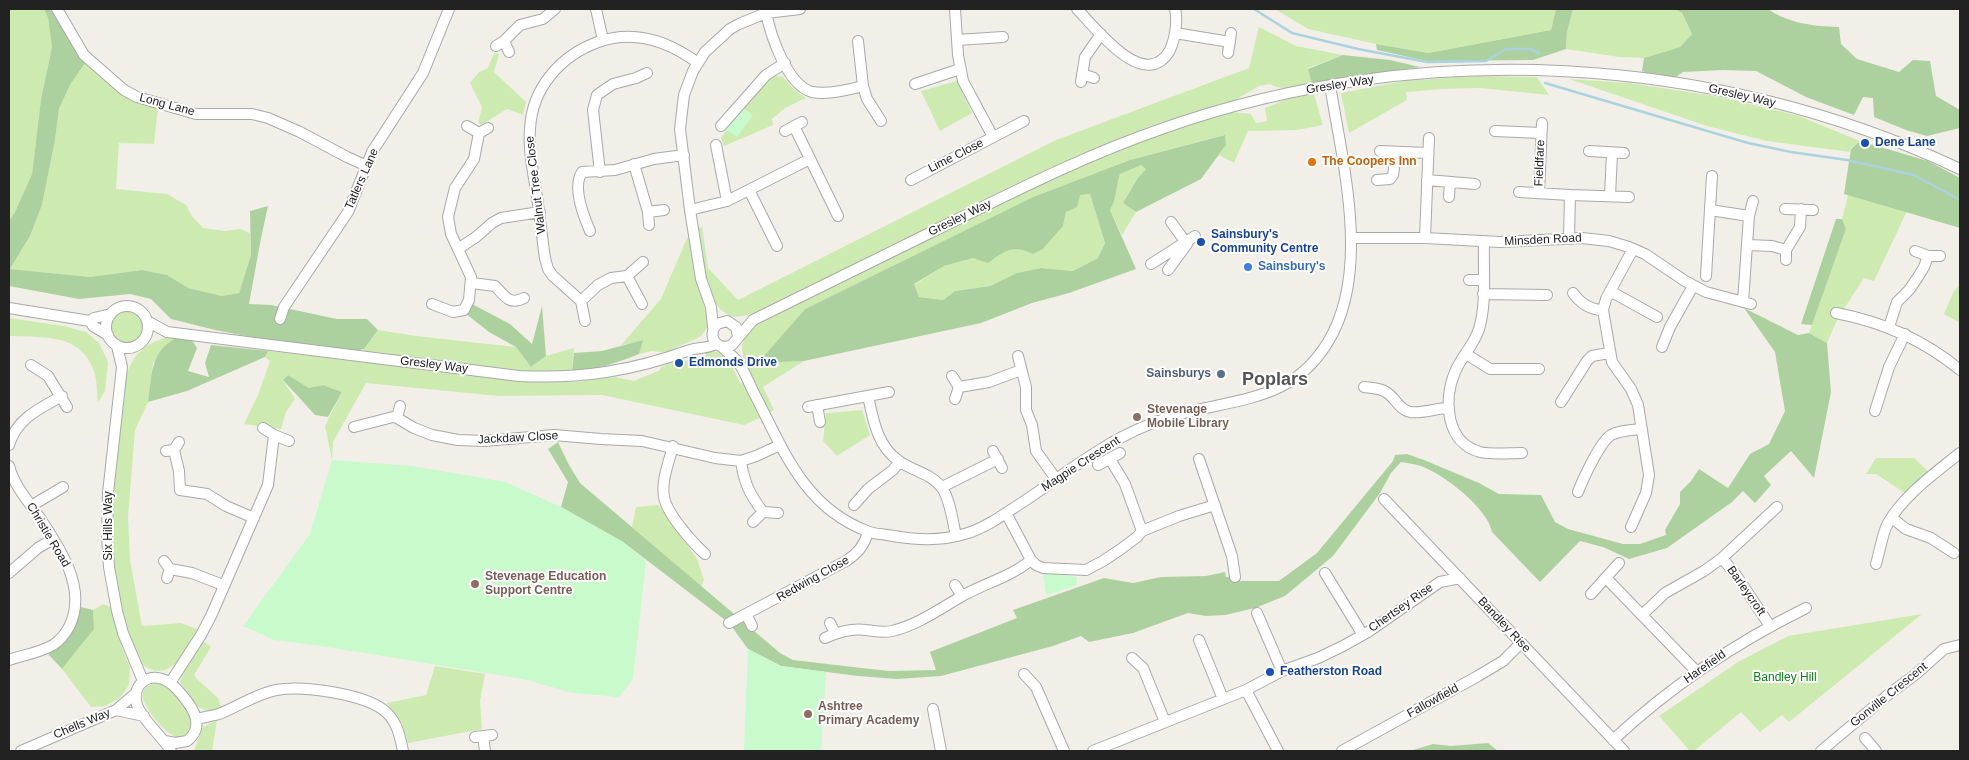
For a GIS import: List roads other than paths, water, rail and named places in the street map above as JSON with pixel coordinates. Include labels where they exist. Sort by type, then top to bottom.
[{"type":"street","name":"Long Lane","points":[[57,9],[84,54],[124,90],[136,97],[196,114],[252,114],[268,118],[367,166]]},
{"type":"street","name":"Tatlers Lane","points":[[280,319],[284,307],[348,212],[367,166],[384,132],[423,73],[449,9]]},
{"type":"street","points":[[509,52],[500,43],[517,27],[543,19],[556,9]]},
{"type":"street","points":[[596,9],[603,40]]},
{"type":"street","points":[[716,338],[711,307],[701,279],[690,210],[680,129],[684,95],[698,62],[708,49],[730,29],[766,13],[800,9]]},
{"type":"street","name":"Lime Close","points":[[955,9],[960,69],[963,81],[993,137]]},
{"type":"street","points":[[1077,9],[1119,52],[1135,63],[1144,64],[1159,61],[1172,45],[1175,33],[1176,14],[1174,9]]},
{"type":"street","points":[[766,13],[773,40],[785,63],[803,87],[813,92],[863,86]]},
{"type":"street","points":[[1175,33],[1230,38],[1228,53]]},
{"type":"street","points":[[957,40],[985,34],[1003,37]]},
{"type":"street","points":[[1094,78],[1081,78],[1088,51],[1101,34]]},
{"type":"street","name":"Walnut Tree Close","points":[[581,301],[553,276],[544,258],[530,139],[531,118],[537,97],[551,74],[564,61],[579,50],[603,40],[624,36],[644,38],[673,46],[698,62]]},
{"type":"street","points":[[862,46],[863,86],[869,112],[881,121]]},
{"type":"street","points":[[721,126],[724,114],[766,75],[785,63]]},
{"type":"street","points":[[915,84],[927,75],[960,69]]},
{"type":"street","name":"Gresley Way","points":[[716,338],[727,347],[737,339],[753,320],[1020,188],[1092,155],[1204,115],[1330,85],[1423,73],[1484,71],[1578,72],[1671,82],[1713,89],[1799,109],[1859,128],[1918,150],[1960,169]]},
{"type":"street","points":[[600,172],[593,110],[597,95],[613,84],[638,82],[646,73]]},
{"type":"street","name":"Magpie Crescent","points":[[716,338],[738,361],[793,470],[813,494],[834,513],[868,532],[920,541],[956,536],[980,528],[1006,513],[1104,447],[1133,432],[1183,413],[1261,395],[1278,388],[1298,376],[1320,354],[1339,319],[1348,274],[1351,238],[1346,175],[1330,85]]},
{"type":"street","name":"Lime Close","points":[[914,174],[993,137],[1016,122]]},
{"type":"street","points":[[432,304],[453,312],[464,310],[469,300],[472,283],[470,272],[449,228],[449,210],[455,188],[474,159],[483,131],[467,126]]},
{"type":"street","points":[[794,127],[810,159],[837,204],[838,216]]},
{"type":"street","name":"Fieldfare","points":[[1495,131],[1542,128],[1538,192]]},
{"type":"street","points":[[1425,238],[1429,138]]},
{"type":"street","points":[[716,145],[715,162],[727,201]]},
{"type":"street","points":[[1380,151],[1428,153]]},
{"type":"street","points":[[1589,151],[1624,153]]},
{"type":"street","points":[[1377,180],[1390,179],[1393,175],[1393,152]]},
{"type":"street","points":[[1610,196],[1612,152]]},
{"type":"street","points":[[590,230],[581,208],[578,178],[582,172],[615,170],[634,164],[684,155]]},
{"type":"street","points":[[690,210],[727,201],[810,159]]},
{"type":"street","points":[[634,164],[648,212],[649,225]]},
{"type":"street","points":[[1706,276],[1702,262],[1710,210],[1712,176]]},
{"type":"street","points":[[1427,180],[1475,184]]},
{"type":"street","points":[[1449,197],[1450,182]]},
{"type":"street","points":[[750,190],[769,238],[777,246]]},
{"type":"street","name":"Fieldfare","points":[[1519,192],[1629,197]]},
{"type":"street","points":[[1569,238],[1570,195]]},
{"type":"street","points":[[1753,201],[1748,245],[1772,246],[1786,255],[1800,227],[1801,209]]},
{"type":"street","points":[[1785,209],[1813,210]]},
{"type":"street","points":[[648,212],[664,210]]},
{"type":"street","points":[[1710,210],[1750,216]]},
{"type":"street","points":[[458,249],[501,218],[540,212]]},
{"type":"street","points":[[1168,270],[1187,244],[1171,222]]},
{"type":"street","points":[[1150,264],[1195,236]]},
{"type":"street","name":"Minsden Road","points":[[1351,238],[1425,238],[1484,242],[1516,242],[1569,238],[1609,241],[1633,249],[1656,260],[1694,286],[1718,296],[1747,303],[1748,245]]},
{"type":"street","points":[[1484,242],[1482,311],[1478,330],[1452,378],[1449,408],[1451,426],[1461,442],[1479,452],[1508,457],[1522,453]]},
{"type":"street","points":[[1631,527],[1645,498],[1649,484],[1636,399],[1615,368],[1609,353],[1604,310],[1606,299],[1633,249]]},
{"type":"street","points":[[1915,251],[1928,256],[1940,256]]},
{"type":"street","points":[[1889,326],[1897,302],[1918,277],[1928,256]]},
{"type":"street","points":[[585,321],[581,301],[598,285],[611,278],[627,276],[643,262]]},
{"type":"street","points":[[627,276],[642,304]]},
{"type":"street","points":[[1469,280],[1483,280]]},
{"type":"street","points":[[472,283],[495,286],[505,298],[512,301],[524,298]]},
{"type":"street","points":[[1662,347],[1670,327],[1694,286]]},
{"type":"street","points":[[1610,291],[1657,317]]},
{"type":"street","points":[[1574,293],[1585,306],[1596,310],[1604,310]]},
{"type":"street","points":[[1483,294],[1547,295]]},
{"type":"street","name":"Gresley Way","points":[[9,308],[90,321],[128,306],[142,312],[147,320],[167,332],[519,376],[556,377],[588,376],[621,371],[667,359],[699,347],[710,347],[716,338],[721,321],[753,320]]},
{"type":"street","points":[[711,307],[736,327],[737,339]]},
{"type":"street","points":[[1835,312],[1889,326],[1936,352],[1960,370]]},
{"type":"street","points":[[108,335],[106,324],[111,314]]},
{"type":"street","points":[[144,340],[148,330],[147,320]]},
{"type":"street","name":"Gresley Way","points":[[90,321],[93,326],[108,335],[118,346]]},
{"type":"street","name":"Gresley Way","points":[[133,348],[144,340],[167,332]]},
{"type":"street","points":[[1875,411],[1889,368],[1905,334]]},
{"type":"street","name":"Magpie Crescent","points":[[737,339],[738,361]]},
{"type":"street","points":[[118,346],[133,348]]},
{"type":"street","name":"Six Hills Way","points":[[118,346],[122,367],[108,493],[107,538],[109,567],[123,634],[143,681]]},
{"type":"street","name":"Six Hills Way","points":[[122,367],[133,348]]},
{"type":"street","points":[[1561,402],[1587,361],[1592,356],[1609,353]]},
{"type":"street","points":[[1466,354],[1490,373],[1539,369]]},
{"type":"street","points":[[1018,356],[1026,387],[1026,410],[1034,431],[1036,451],[1056,479]]},
{"type":"street","points":[[31,365],[48,376],[67,407]]},
{"type":"street","points":[[959,387],[989,382],[1021,370]]},
{"type":"street","points":[[952,376],[959,387]]},
{"type":"street","points":[[955,398],[959,387]]},
{"type":"street","points":[[1364,387],[1387,392],[1400,407],[1409,412],[1449,408]]},
{"type":"street","points":[[820,422],[813,406],[889,392]]},
{"type":"street","points":[[9,445],[17,427],[28,415],[62,396]]},
{"type":"street","points":[[868,396],[875,427],[883,445],[899,462],[924,473],[942,488],[950,510],[956,536]]},
{"type":"street","points":[[354,427],[388,418],[397,418],[400,406]]},
{"type":"street","name":"Jackdaw Close","points":[[397,418],[414,428],[458,440],[485,441],[554,435],[642,441],[672,446],[715,458],[741,461],[780,445]]},
{"type":"street","points":[[263,428],[289,441]]},
{"type":"street","points":[[1578,492],[1607,438],[1618,432],[1642,429]]},
{"type":"street","points":[[170,683],[201,635],[268,485],[274,435]]},
{"type":"street","points":[[672,446],[659,498],[705,554]]},
{"type":"street","points":[[173,448],[179,471],[180,490],[207,494],[226,506],[254,518]]},
{"type":"street","points":[[1098,465],[1120,453]]},
{"type":"street","points":[[1876,564],[1888,524],[1892,518],[1908,497],[1960,453]]},
{"type":"street","points":[[1110,458],[1125,484],[1142,531]]},
{"type":"street","points":[[942,488],[998,459]]},
{"type":"street","points":[[1199,459],[1232,556],[1235,577]]},
{"type":"street","points":[[741,461],[743,475],[750,496],[763,512],[778,513]]},
{"type":"street","points":[[854,505],[868,488],[893,470],[899,462]]},
{"type":"street","name":"Christie Road","points":[[9,466],[15,482],[65,560],[74,582],[76,598],[74,615],[65,633],[53,645],[9,660]]},
{"type":"street","points":[[31,506],[63,487]]},
{"type":"street","name":"Bandley Rise","points":[[1384,499],[1520,644],[1624,751]]},
{"type":"street","points":[[1006,513],[1036,566],[1086,570],[1137,538],[1142,531],[1179,516],[1215,505]]},
{"type":"street","name":"Barleycroft","points":[[1642,615],[1665,593],[1704,571],[1722,558],[1776,507]]},
{"type":"street","points":[[753,522],[763,512]]},
{"type":"street","points":[[1892,518],[1906,529],[1932,538],[1954,553]]},
{"type":"street","name":"Redwing Close","points":[[729,623],[846,561],[858,552],[865,542],[868,532]]},
{"type":"street","points":[[9,573],[38,548],[53,539]]},
{"type":"street","points":[[687,553],[696,545]]},
{"type":"street","name":"Barleycroft","points":[[1722,558],[1736,575],[1770,626]]},
{"type":"street","points":[[830,631],[856,630],[879,632],[898,630],[943,609],[962,596],[1014,572],[1031,560]]},
{"type":"street","name":"Chertsey Rise","points":[[1440,582],[1445,563]]},
{"type":"street","points":[[1591,594],[1607,579],[1619,563]]},
{"type":"street","points":[[167,569],[192,573],[224,585]]},
{"type":"street","name":"Chertsey Rise","points":[[1325,573],[1363,635]]},
{"type":"street","name":"Chertsey Rise","points":[[1094,751],[1246,690],[1282,671],[1318,658],[1363,635],[1440,582],[1460,578]]},
{"type":"street","points":[[1607,579],[1697,672]]},
{"type":"street","points":[[956,585],[962,596]]},
{"type":"street","name":"Harefield","points":[[1613,740],[1648,707],[1730,649],[1806,608]]},
{"type":"street","points":[[1257,613],[1282,671]]},
{"type":"street","points":[[746,614],[752,626]]},
{"type":"street","points":[[1199,640],[1223,699]]},
{"type":"street","name":"Fallowfield","points":[[1342,751],[1478,676],[1502,661],[1520,644]]},
{"type":"street","name":"Gonville Crescent","points":[[1821,751],[1944,649],[1960,645]]},
{"type":"street","points":[[1132,658],[1143,668],[1165,722]]},
{"type":"street","points":[[1024,674],[1036,687],[1064,751]]},
{"type":"street","points":[[171,751],[137,705],[136,693],[143,681],[156,678],[170,683],[192,707],[197,719],[190,751]]},
{"type":"street","points":[[197,719],[219,714],[276,690],[307,688],[359,698],[376,704],[394,721],[403,751]]},
{"type":"street","points":[[1246,690],[1278,751]]},
{"type":"street","name":"Chells Way","points":[[21,751],[116,710],[136,693]]},
{"type":"street","points":[[933,709],[940,751]]},
{"type":"street","name":"Chells Way","points":[[116,710],[144,716]]},
{"type":"street","points":[[483,736],[486,751]]},
{"type":"street","points":[[165,741],[183,742],[192,737]]},
{"type":"street","points":[[1865,738],[1876,751]]},
{"type":"waterway","points":[[1254,9],[1292,33],[1358,49],[1427,62],[1486,61],[1506,49],[1530,49],[1539,53]]},
{"type":"waterway","points":[[1545,83],[1748,143],[1791,152],[1847,160],[1914,175],[1960,200]]},
{"type":"place","name":"Dene Lane","points":[[1865,143]]},
{"type":"place","name":"The Coopers Inn","points":[[1312,162]]},
{"type":"place","name":"Sainsbury's Community Centre","points":[[1201,242]]},
{"type":"place","name":"Sainsbury's","points":[[1248,267]]},
{"type":"place","name":"Edmonds Drive","points":[[679,363]]},
{"type":"place","name":"Sainsburys","points":[[1221,374]]},
{"type":"place","name":"Stevenage Mobile Library","points":[[1137,417]]},
{"type":"place","name":"Stevenage Education Support Centre","points":[[475,584]]},
{"type":"place","name":"Featherston Road","points":[[1270,672]]},
{"type":"place","name":"Ashtree Primary Academy","points":[[808,714]]},
{"type":"district","name":"Poplars","points":[[1275,380]]},
{"type":"park label","name":"Bandley Hill","points":[[1785,678]]}]
